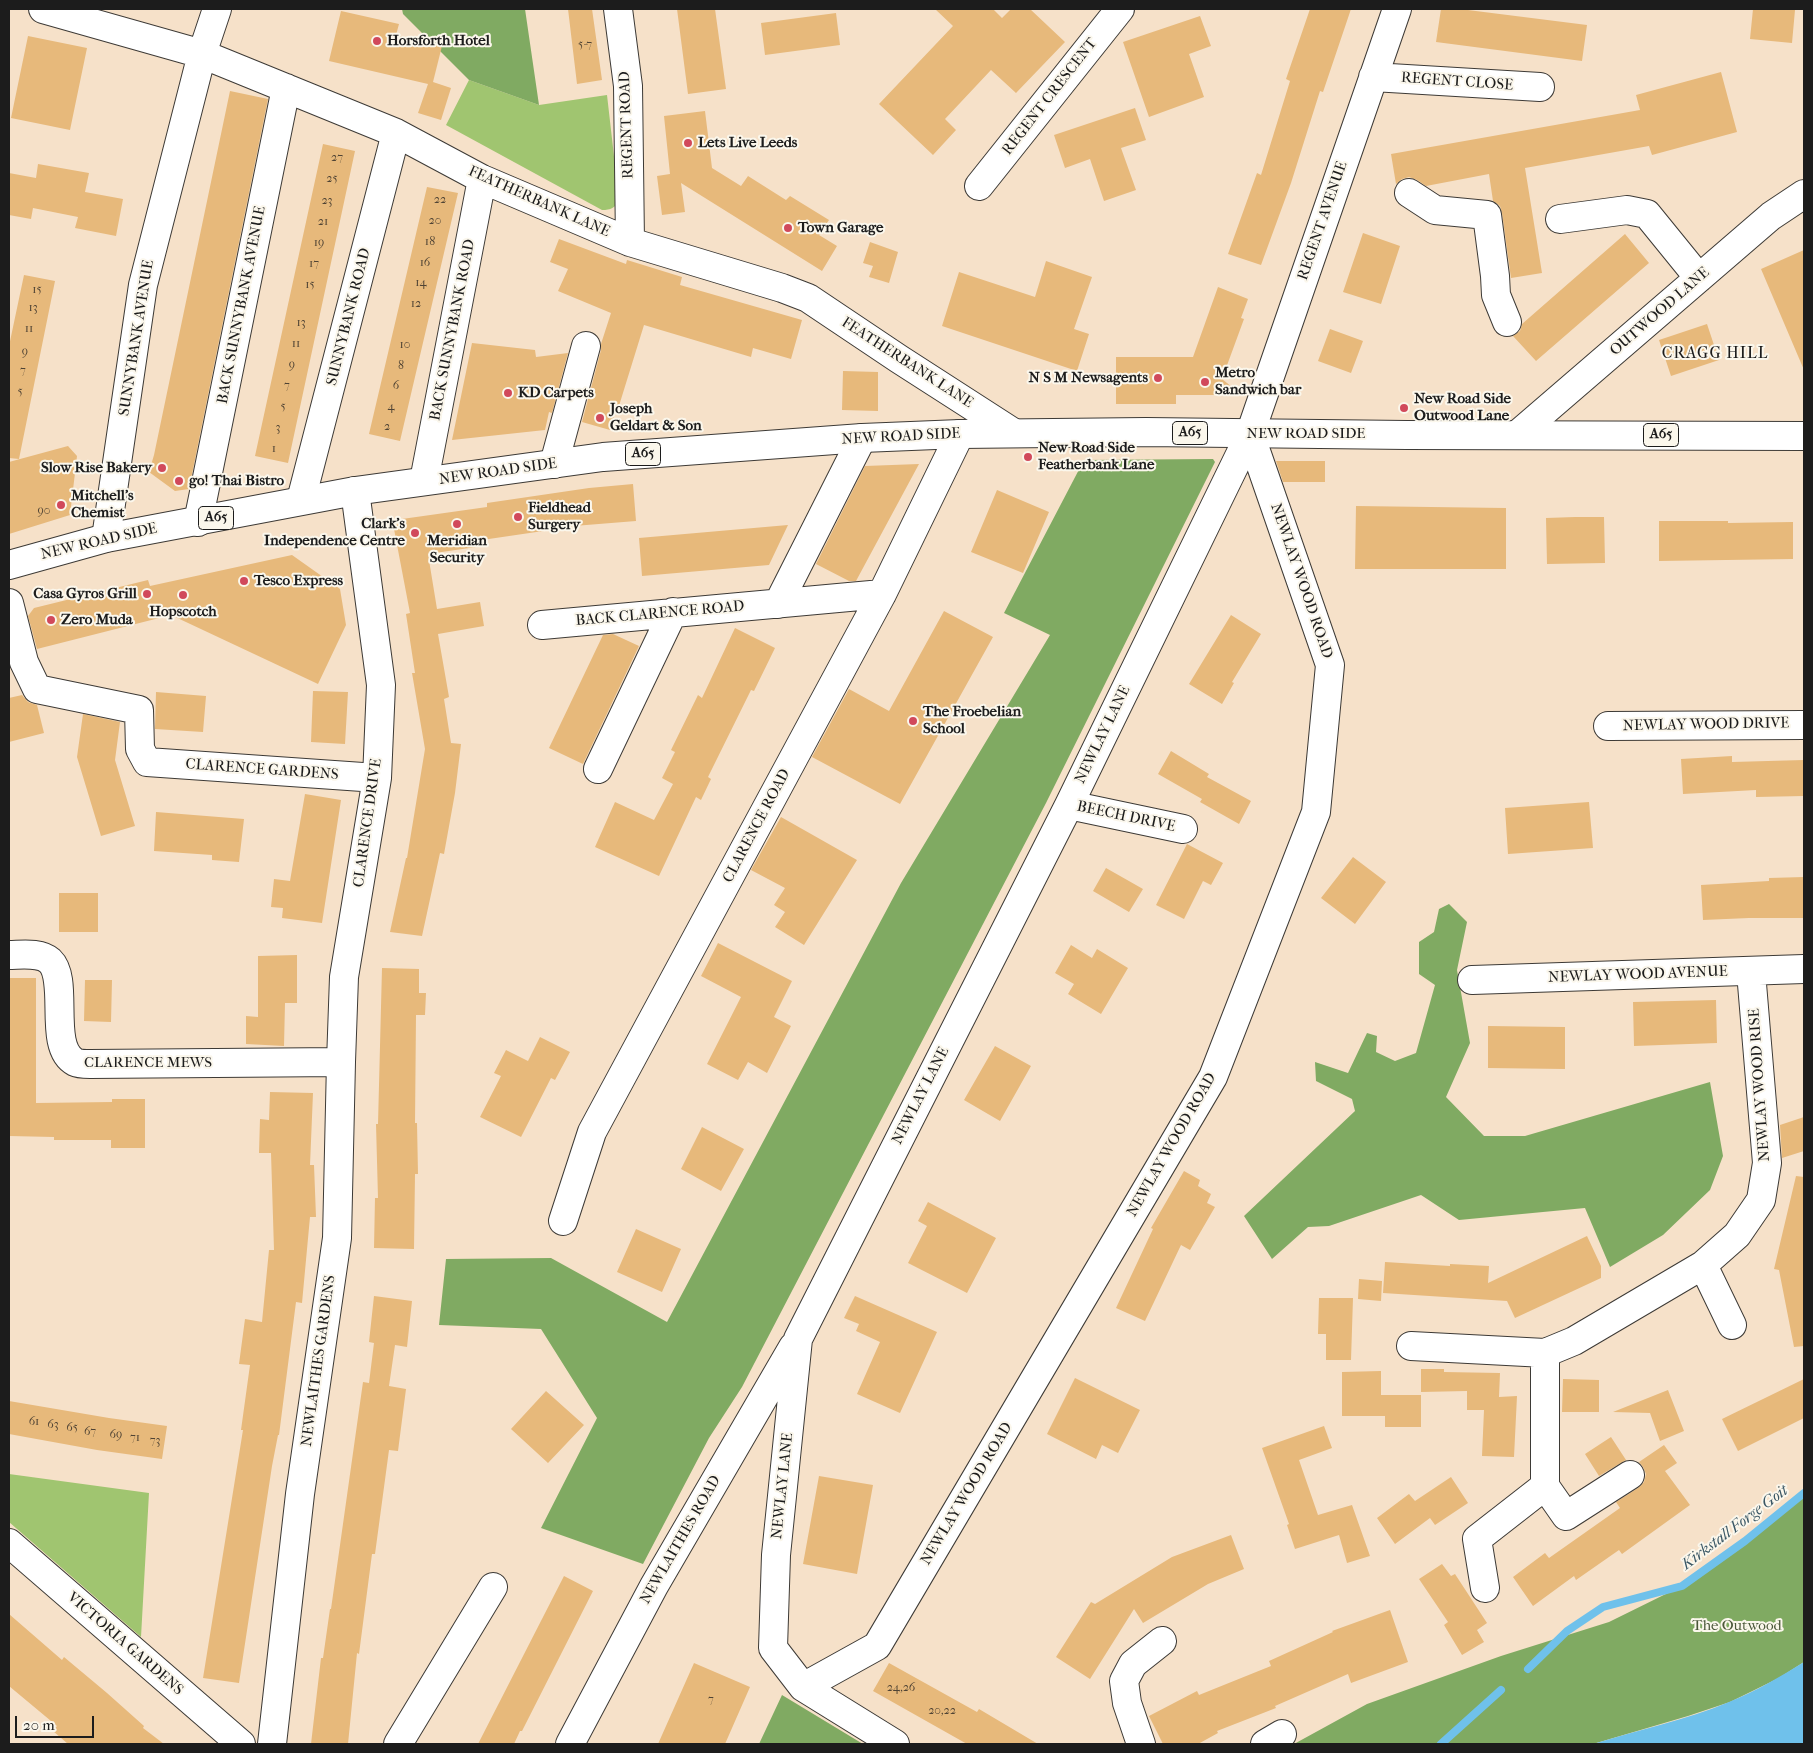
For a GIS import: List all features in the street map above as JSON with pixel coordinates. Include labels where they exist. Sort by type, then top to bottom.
[{"type":"street","name":"FEATHERBANK LANE","points":[[44,9],[202,54],[396,133],[482,179],[630,242],[782,288],[808,298],[1014,433]]},
{"type":"street","name":"SUNNYBANK AVENUE","points":[[106,538],[143,285],[202,54],[217,9]]},
{"type":"street","name":"REGENT ROAD","points":[[618,9],[628,86],[630,242]]},
{"type":"street","name":"REGENT AVENUE","points":[[1250,434],[1397,9]]},
{"type":"street","name":"REGENT CRESCENT","points":[[979,186],[1110,12]]},
{"type":"street","name":"REGENT CLOSE","points":[[1374,77],[1540,87]]},
{"type":"street","name":"BACK SUNNYBANK AVENUE","points":[[198,522],[286,88]]},
{"type":"street","name":"SUNNYBANK ROAD","points":[[301,500],[396,133]]},
{"type":"street","name":"BACK SUNNYBANK ROAD","points":[[424,481],[482,179]]},
{"type":"street","points":[[1409,193],[1436,210],[1487,215],[1496,295],[1507,322]]},
{"type":"street","name":"OUTWOOD LANE","points":[[1518,434],[1771,216],[1804,194]]},
{"type":"street","points":[[1560,219],[1627,210],[1647,214],[1699,278]]},
{"type":"street","points":[[554,464],[578,357]]},
{"type":"street","name":"NEW ROAD SIDE","points":[[9,564],[106,538],[355,491],[603,458],[862,438],[960,434],[1146,432],[1804,436]]},
{"type":"street","name":"CLARENCE ROAD","points":[[563,1221],[592,1132],[882,594],[960,434]]},
{"type":"street","name":"NEWLAY LANE","points":[[895,1744],[803,1687],[773,1648],[776,1555],[798,1339],[1069,805],[1250,434]]},
{"type":"street","name":"NEWLAY WOOD ROAD","points":[[803,1687],[877,1646],[1213,1077],[1316,812],[1330,665],[1250,434]]},
{"type":"street","points":[[778,604],[862,438]]},
{"type":"street","name":"CLARENCE DRIVE","points":[[344,977],[377,778],[381,685],[355,491]]},
{"type":"street","name":"BACK CLARENCE ROAD","points":[[542,625],[882,594]]},
{"type":"street","name":"CLARENCE GARDENS","points":[[9,603],[24,662],[37,689],[139,710],[140,749],[147,762],[377,778]]},
{"type":"street","points":[[598,769],[673,612]]},
{"type":"street","name":"NEWLAY WOOD DRIVE","points":[[1608,726],[1804,724]]},
{"type":"street","name":"BEECH DRIVE","points":[[1069,805],[1183,829]]},
{"type":"street","name":"CLARENCE MEWS","points":[[9,955],[36,955],[49,961],[56,972],[65,1053],[76,1062],[100,1064],[341,1062]]},
{"type":"street","name":"NEWLAY WOOD AVENUE","points":[[1472,980],[1804,970]]},
{"type":"street","name":"NEWLAY WOOD RISE","points":[[1411,1346],[1545,1353],[1574,1340],[1703,1265],[1737,1235],[1761,1200],[1767,1163],[1751,972]]},
{"type":"street","name":"NEWLAITHES GARDENS","points":[[272,1744],[300,1494],[337,1238],[344,977]]},
{"type":"street","points":[[1703,1265],[1732,1325]]},
{"type":"street","name":"NEWLAITHES ROAD","points":[[570,1744],[654,1586],[798,1339]]},
{"type":"street","points":[[1545,1353],[1545,1486],[1566,1516],[1630,1475]]},
{"type":"street","points":[[1485,1588],[1477,1539],[1545,1486]]},
{"type":"street","name":"VICTORIA GARDENS","points":[[9,1543],[241,1744]]},
{"type":"street","points":[[398,1744],[492,1587]]},
{"type":"street","points":[[1141,1744],[1128,1703],[1124,1681],[1133,1664],[1162,1641]]},
{"type":"green space","points":[[402,9],[525,9],[539,105],[469,80],[403,14]]},
{"type":"green space","points":[[469,80],[539,105],[607,95],[619,200],[616,205],[610,209],[602,210],[446,125]]},
{"type":"green space","points":[[1213,459],[1215,462],[1046,803],[742,1387],[709,1438],[643,1564],[541,1528],[597,1418],[541,1329],[439,1325],[446,1259],[551,1258],[667,1322],[901,883],[1050,635],[1004,613],[1084,460]]},
{"type":"green space","points":[[1449,904],[1467,922],[1457,970],[1470,1043],[1446,1097],[1484,1136],[1525,1136],[1710,1082],[1723,1156],[1710,1190],[1663,1235],[1610,1267],[1585,1208],[1459,1220],[1421,1195],[1329,1226],[1308,1227],[1272,1259],[1244,1216],[1355,1111],[1352,1099],[1316,1081],[1315,1062],[1348,1073],[1367,1033],[1377,1036],[1376,1052],[1395,1061],[1416,1053],[1435,985],[1419,974],[1419,942],[1434,932],[1439,909]]},
{"type":"green space","points":[[9,1474],[149,1493],[141,1637],[9,1522]]},
{"type":"green space","name":"The Outwood","points":[[1804,1493],[1804,1662],[1779,1678],[1730,1702],[1593,1744],[1294,1744],[1367,1704],[1501,1656],[1609,1622],[1682,1586],[1745,1541]]},
{"type":"green space","points":[[782,1695],[863,1744],[759,1744]]},
{"type":"water","points":[[1804,1662],[1804,1744],[1593,1744],[1679,1720],[1739,1698]]},
{"type":"building","points":[[568,9],[592,9],[602,80],[577,84]]},
{"type":"building","points":[[677,9],[715,9],[726,89],[688,94]]},
{"type":"building","points":[[935,9],[993,9],[1002,18],[1011,9],[1030,9],[1065,42],[1016,93],[991,70],[945,119],[956,130],[933,155],[879,104],[953,26]]},
{"type":"building","points":[[1310,9],[1351,9],[1323,92],[1320,91],[1291,183],[1261,265],[1228,254],[1257,173],[1261,175],[1290,81],[1286,79]]},
{"type":"building","points":[[1441,9],[1460,9],[1587,25],[1582,61],[1436,42]]},
{"type":"building","points":[[1753,9],[1795,10],[1792,43],[1750,39]]},
{"type":"building","name":"Horsforth Hotel","points":[[341,11],[399,24],[396,35],[442,46],[433,82],[451,88],[441,120],[418,113],[428,84],[329,61]]},
{"type":"building","points":[[836,13],[840,45],[765,55],[761,23]]},
{"type":"building","points":[[1200,16],[1211,46],[1189,54],[1204,97],[1149,117],[1123,42]]},
{"type":"building","points":[[28,36],[87,48],[70,130],[11,118]]},
{"type":"building","points":[[1721,72],[1737,132],[1652,155],[1649,146],[1525,168],[1542,273],[1511,278],[1502,213],[1500,206],[1493,201],[1489,174],[1426,186],[1409,177],[1402,179],[1396,184],[1391,154],[1640,110],[1636,95]]},
{"type":"building","points":[[230,91],[268,99],[189,489],[175,491],[149,472]]},
{"type":"building","points":[[1135,108],[1146,140],[1121,148],[1136,190],[1104,201],[1090,159],[1065,168],[1054,135]]},
{"type":"building","points":[[705,111],[712,168],[741,186],[748,176],[786,200],[790,196],[829,220],[819,235],[837,246],[822,271],[681,183],[685,212],[662,215],[657,176],[670,174],[664,116]]},
{"type":"building","points":[[323,144],[355,151],[288,463],[255,456]]},
{"type":"building","points":[[38,164],[89,173],[85,192],[123,199],[116,236],[75,228],[78,217],[33,208],[31,219],[9,215],[9,173],[36,178]]},
{"type":"building","points":[[427,187],[458,193],[400,441],[369,434]]},
{"type":"building","points":[[1363,233],[1400,246],[1381,304],[1343,292]]},
{"type":"building","points":[[1625,234],[1649,263],[1536,361],[1513,336],[1520,331],[1522,324]]},
{"type":"building","points":[[559,239],[626,264],[627,260],[682,277],[680,285],[802,320],[791,359],[753,348],[751,357],[644,325],[610,430],[582,422],[601,344],[611,313],[558,291],[568,269],[550,262]]},
{"type":"building","points":[[870,242],[898,252],[889,283],[869,277],[873,266],[863,263]]},
{"type":"building","points":[[1804,250],[1804,370],[1761,269]]},
{"type":"building","points":[[1046,261],[1092,277],[1074,329],[1089,334],[1077,371],[942,326],[959,272],[1035,297]]},
{"type":"building","points":[[24,275],[55,281],[19,459],[9,458],[9,346]]},
{"type":"building","points":[[1218,287],[1248,299],[1241,318],[1244,319],[1222,379],[1242,395],[1176,395],[1176,404],[1116,404],[1116,357],[1193,357]]},
{"type":"building","points":[[1707,324],[1719,360],[1671,376],[1659,340]]},
{"type":"building","points":[[1330,329],[1363,341],[1351,373],[1318,361]]},
{"type":"building","name":"KD Carpets","points":[[472,343],[535,350],[536,357],[568,353],[552,413],[549,412],[545,430],[452,440]]},
{"type":"building","points":[[843,371],[878,372],[878,411],[842,410]]},
{"type":"building","points":[[68,446],[77,456],[70,515],[9,534],[9,462]]},
{"type":"building","points":[[1276,461],[1325,461],[1325,482],[1283,482]]},
{"type":"building","points":[[919,464],[856,581],[849,581],[816,564],[865,466]]},
{"type":"building","points":[[633,484],[636,521],[549,528],[550,530],[482,540],[483,546],[428,554],[437,609],[480,602],[484,626],[438,634],[449,697],[444,699],[451,743],[461,744],[455,793],[444,854],[440,853],[422,936],[390,932],[407,858],[425,749],[412,673],[415,673],[406,614],[410,613],[394,529],[402,519],[487,507],[487,503],[589,488]]},
{"type":"building","points":[[997,490],[1049,512],[1023,573],[971,552]]},
{"type":"building","points":[[1356,506],[1506,508],[1506,569],[1355,569]]},
{"type":"building","points":[[1604,517],[1605,563],[1547,564],[1546,518]]},
{"type":"building","points":[[1659,521],[1793,522],[1793,559],[1659,561]]},
{"type":"building","points":[[788,525],[769,565],[642,576],[639,538]]},
{"type":"building","points":[[292,555],[340,589],[346,625],[318,684],[171,615],[37,649],[28,616],[34,608],[148,580],[150,586]]},
{"type":"building","points":[[944,611],[993,637],[900,804],[812,757],[849,689],[889,711]]},
{"type":"building","points":[[1231,615],[1261,634],[1232,682],[1234,683],[1222,704],[1189,684]]},
{"type":"building","points":[[735,628],[775,648],[754,691],[751,690],[708,777],[711,779],[701,800],[696,797],[659,876],[595,847],[615,802],[654,820],[673,784],[662,778],[675,752],[671,750],[698,695],[702,698]]},
{"type":"building","points":[[613,634],[639,646],[583,764],[549,748],[603,635]]},
{"type":"building","points":[[313,691],[348,692],[345,744],[311,742]]},
{"type":"building","points":[[156,692],[206,696],[203,732],[155,729]]},
{"type":"building","points":[[22,695],[28,702],[37,705],[44,733],[9,742],[9,698]]},
{"type":"building","points":[[83,714],[120,722],[115,760],[135,826],[101,836],[77,757]]},
{"type":"building","points":[[1171,751],[1209,774],[1207,777],[1251,801],[1239,824],[1200,802],[1202,799],[1158,774]]},
{"type":"building","points":[[1732,756],[1732,762],[1804,760],[1804,796],[1756,797],[1756,790],[1683,794],[1681,759]]},
{"type":"building","points":[[305,794],[341,800],[322,923],[282,918],[283,908],[271,907],[274,879],[290,881]]},
{"type":"building","points":[[1589,802],[1593,848],[1508,854],[1505,808]]},
{"type":"building","points":[[156,812],[244,819],[239,862],[212,860],[212,855],[154,851]]},
{"type":"building","points":[[781,817],[857,860],[804,945],[775,927],[785,912],[774,905],[785,888],[751,870]]},
{"type":"building","points":[[1187,844],[1223,863],[1211,885],[1203,881],[1184,919],[1156,905]]},
{"type":"building","points":[[1353,857],[1386,882],[1355,924],[1321,898]]},
{"type":"building","points":[[1106,868],[1143,889],[1129,912],[1093,891]]},
{"type":"building","points":[[1804,877],[1804,918],[1703,920],[1701,885],[1769,881],[1769,878]]},
{"type":"building","points":[[59,893],[98,893],[98,932],[59,932]]},
{"type":"building","points":[[718,943],[792,981],[774,1017],[791,1026],[767,1073],[748,1062],[738,1080],[707,1064],[741,997],[701,976]]},
{"type":"building","points":[[1071,945],[1092,958],[1097,949],[1128,968],[1101,1014],[1068,994],[1074,984],[1055,973]]},
{"type":"building","points":[[297,955],[297,1003],[285,1003],[284,1046],[246,1044],[246,1016],[258,1017],[258,956]]},
{"type":"building","points":[[382,968],[419,969],[419,993],[426,993],[425,1015],[416,1015],[415,1123],[417,1123],[418,1174],[415,1174],[414,1249],[374,1248],[375,1198],[378,1198],[376,1124],[378,1124]]},
{"type":"building","points":[[9,978],[36,978],[36,1103],[112,1102],[112,1099],[145,1099],[145,1148],[111,1148],[111,1140],[54,1140],[54,1137],[9,1136]]},
{"type":"building","points":[[85,980],[112,980],[111,1022],[84,1021]]},
{"type":"building","points":[[1716,1000],[1717,1043],[1634,1046],[1633,1002]]},
{"type":"building","points":[[1488,1026],[1565,1027],[1565,1069],[1488,1068]]},
{"type":"building","points":[[540,1037],[570,1052],[555,1080],[551,1078],[521,1137],[480,1117],[501,1076],[494,1073],[506,1050],[528,1061]]},
{"type":"building","points":[[995,1046],[1031,1066],[1000,1121],[964,1100]]},
{"type":"building","points":[[270,1092],[313,1093],[310,1165],[314,1165],[316,1217],[310,1217],[302,1303],[296,1302],[279,1435],[272,1466],[239,1683],[203,1678],[243,1430],[241,1430],[250,1365],[239,1364],[245,1319],[262,1322],[269,1250],[274,1250],[271,1153],[259,1153],[260,1119],[269,1120]]},
{"type":"building","points":[[1804,1117],[1804,1151],[1782,1158],[1780,1125]]},
{"type":"building","points":[[702,1127],[744,1149],[721,1191],[681,1169]]},
{"type":"building","points":[[1184,1171],[1200,1180],[1198,1186],[1211,1194],[1207,1203],[1215,1207],[1190,1250],[1181,1245],[1145,1321],[1116,1308],[1153,1229],[1151,1228]]},
{"type":"building","points":[[1796,1176],[1804,1177],[1804,1346],[1794,1347],[1779,1270],[1774,1269]]},
{"type":"building","points":[[928,1202],[996,1238],[967,1293],[908,1263],[927,1226],[918,1221]]},
{"type":"building","points":[[636,1229],[681,1249],[662,1292],[617,1272]]},
{"type":"building","points":[[1587,1236],[1601,1266],[1601,1278],[1515,1318],[1507,1301],[1383,1293],[1385,1262],[1489,1266],[1488,1283]]},
{"type":"building","points":[[1359,1279],[1382,1281],[1381,1301],[1358,1299]]},
{"type":"building","points":[[374,1296],[412,1301],[407,1347],[395,1345],[389,1386],[406,1389],[398,1451],[389,1450],[375,1554],[372,1554],[359,1654],[357,1653],[348,1744],[311,1744],[321,1658],[323,1658],[331,1609],[363,1382],[369,1383],[374,1343],[369,1342]]},
{"type":"building","points":[[855,1296],[937,1332],[900,1413],[857,1394],[880,1342],[856,1331],[859,1324],[844,1318]]},
{"type":"building","points":[[1319,1298],[1353,1298],[1351,1360],[1326,1360],[1326,1334],[1318,1334]]},
{"type":"building","points":[[1421,1369],[1444,1369],[1444,1372],[1500,1373],[1499,1397],[1517,1396],[1514,1457],[1482,1456],[1484,1410],[1467,1410],[1467,1391],[1421,1392]]},
{"type":"building","points":[[1381,1371],[1381,1395],[1421,1395],[1421,1427],[1385,1427],[1385,1416],[1342,1416],[1342,1372]]},
{"type":"building","points":[[1075,1378],[1140,1410],[1118,1453],[1102,1445],[1096,1459],[1047,1434]]},
{"type":"building","points":[[1563,1379],[1599,1380],[1599,1412],[1562,1412]]},
{"type":"building","points":[[1804,1379],[1804,1418],[1738,1451],[1722,1419]]},
{"type":"building","points":[[1668,1390],[1684,1431],[1660,1441],[1650,1413],[1613,1412]]},
{"type":"building","points":[[546,1391],[584,1425],[548,1463],[511,1429]]},
{"type":"building","points":[[9,1401],[167,1426],[162,1459],[97,1450],[9,1434]]},
{"type":"building","points":[[1324,1426],[1332,1448],[1299,1460],[1318,1515],[1352,1505],[1370,1556],[1347,1563],[1339,1535],[1295,1549],[1287,1525],[1289,1524],[1262,1448]]},
{"type":"building","points":[[1611,1437],[1626,1460],[1599,1476],[1585,1454]]},
{"type":"building","points":[[1664,1445],[1677,1463],[1665,1471],[1690,1505],[1622,1554],[1619,1550],[1576,1580],[1574,1576],[1533,1606],[1513,1577],[1545,1553],[1549,1558],[1620,1508],[1616,1502],[1644,1482],[1646,1474],[1639,1462]]},
{"type":"building","points":[[819,1476],[873,1485],[857,1574],[803,1564]]},
{"type":"building","points":[[1451,1477],[1468,1503],[1435,1525],[1430,1518],[1395,1544],[1377,1518],[1409,1494],[1415,1501]]},
{"type":"building","points":[[1231,1535],[1244,1569],[1208,1584],[1143,1623],[1134,1609],[1090,1679],[1056,1657],[1091,1602],[1095,1604],[1172,1557]]},
{"type":"building","points":[[1442,1564],[1451,1576],[1455,1574],[1487,1623],[1477,1630],[1484,1642],[1462,1655],[1444,1625],[1448,1622],[1419,1579]]},
{"type":"building","points":[[564,1576],[593,1591],[522,1731],[520,1731],[514,1744],[478,1744]]},
{"type":"building","points":[[1390,1610],[1408,1662],[1351,1683],[1348,1674],[1275,1706],[1276,1708],[1217,1731],[1218,1733],[1198,1744],[1163,1744],[1149,1716],[1197,1691],[1199,1695],[1271,1666],[1269,1661],[1332,1631]]},
{"type":"building","points":[[9,1614],[62,1660],[64,1657],[107,1693],[144,1726],[143,1728],[164,1744],[68,1744],[53,1731],[57,1726],[9,1686]]},
{"type":"building","points":[[694,1663],[750,1687],[725,1744],[658,1744]]},
{"type":"building","points":[[889,1663],[977,1712],[979,1709],[1038,1744],[967,1744],[873,1691]]},
{"type":"waterway","name":"Kirkstall Forge Goit","points":[[1528,1669],[1567,1631],[1603,1607],[1682,1586],[1745,1541],[1804,1493]]},
{"type":"waterway","name":"Kirkstall Forge Goit","points":[[1441,1744],[1501,1690]]},
{"type":"place","name":"Horsforth Hotel","points":[[377,41]]},
{"type":"place","name":"Lets Live Leeds","points":[[688,143]]},
{"type":"place","name":"Town Garage","points":[[788,228]]},
{"type":"place","name":"N S M Newsagents","points":[[1158,378]]},
{"type":"place","name":"Metro Sandwich bar","points":[[1205,382]]},
{"type":"place","name":"KD Carpets","points":[[508,393]]},
{"type":"place","name":"New Road Side Outwood Lane","points":[[1404,408]]},
{"type":"place","name":"Joseph Geldart & Son","points":[[600,418]]},
{"type":"place","name":"New Road Side Featherbank Lane","points":[[1028,457]]},
{"type":"place","name":"Slow Rise Bakery","points":[[162,468]]},
{"type":"place","name":"go! Thai Bistro","points":[[179,481]]},
{"type":"place","name":"Mitchell's Chemist","points":[[61,505]]},
{"type":"place","name":"Fieldhead Surgery","points":[[518,517]]},
{"type":"place","name":"Meridian Security","points":[[457,524]]},
{"type":"place","name":"Clark's Independence Centre","points":[[415,533]]},
{"type":"place","name":"Tesco Express","points":[[244,581]]},
{"type":"place","name":"Casa Gyros Grill","points":[[147,594]]},
{"type":"place","name":"Hopscotch","points":[[183,595]]},
{"type":"place","name":"Zero Muda","points":[[51,620]]},
{"type":"place","name":"The Froebelian School","points":[[913,721]]},
{"type":"district","name":"CRAGG HILL","points":[[1715,354]]}]
